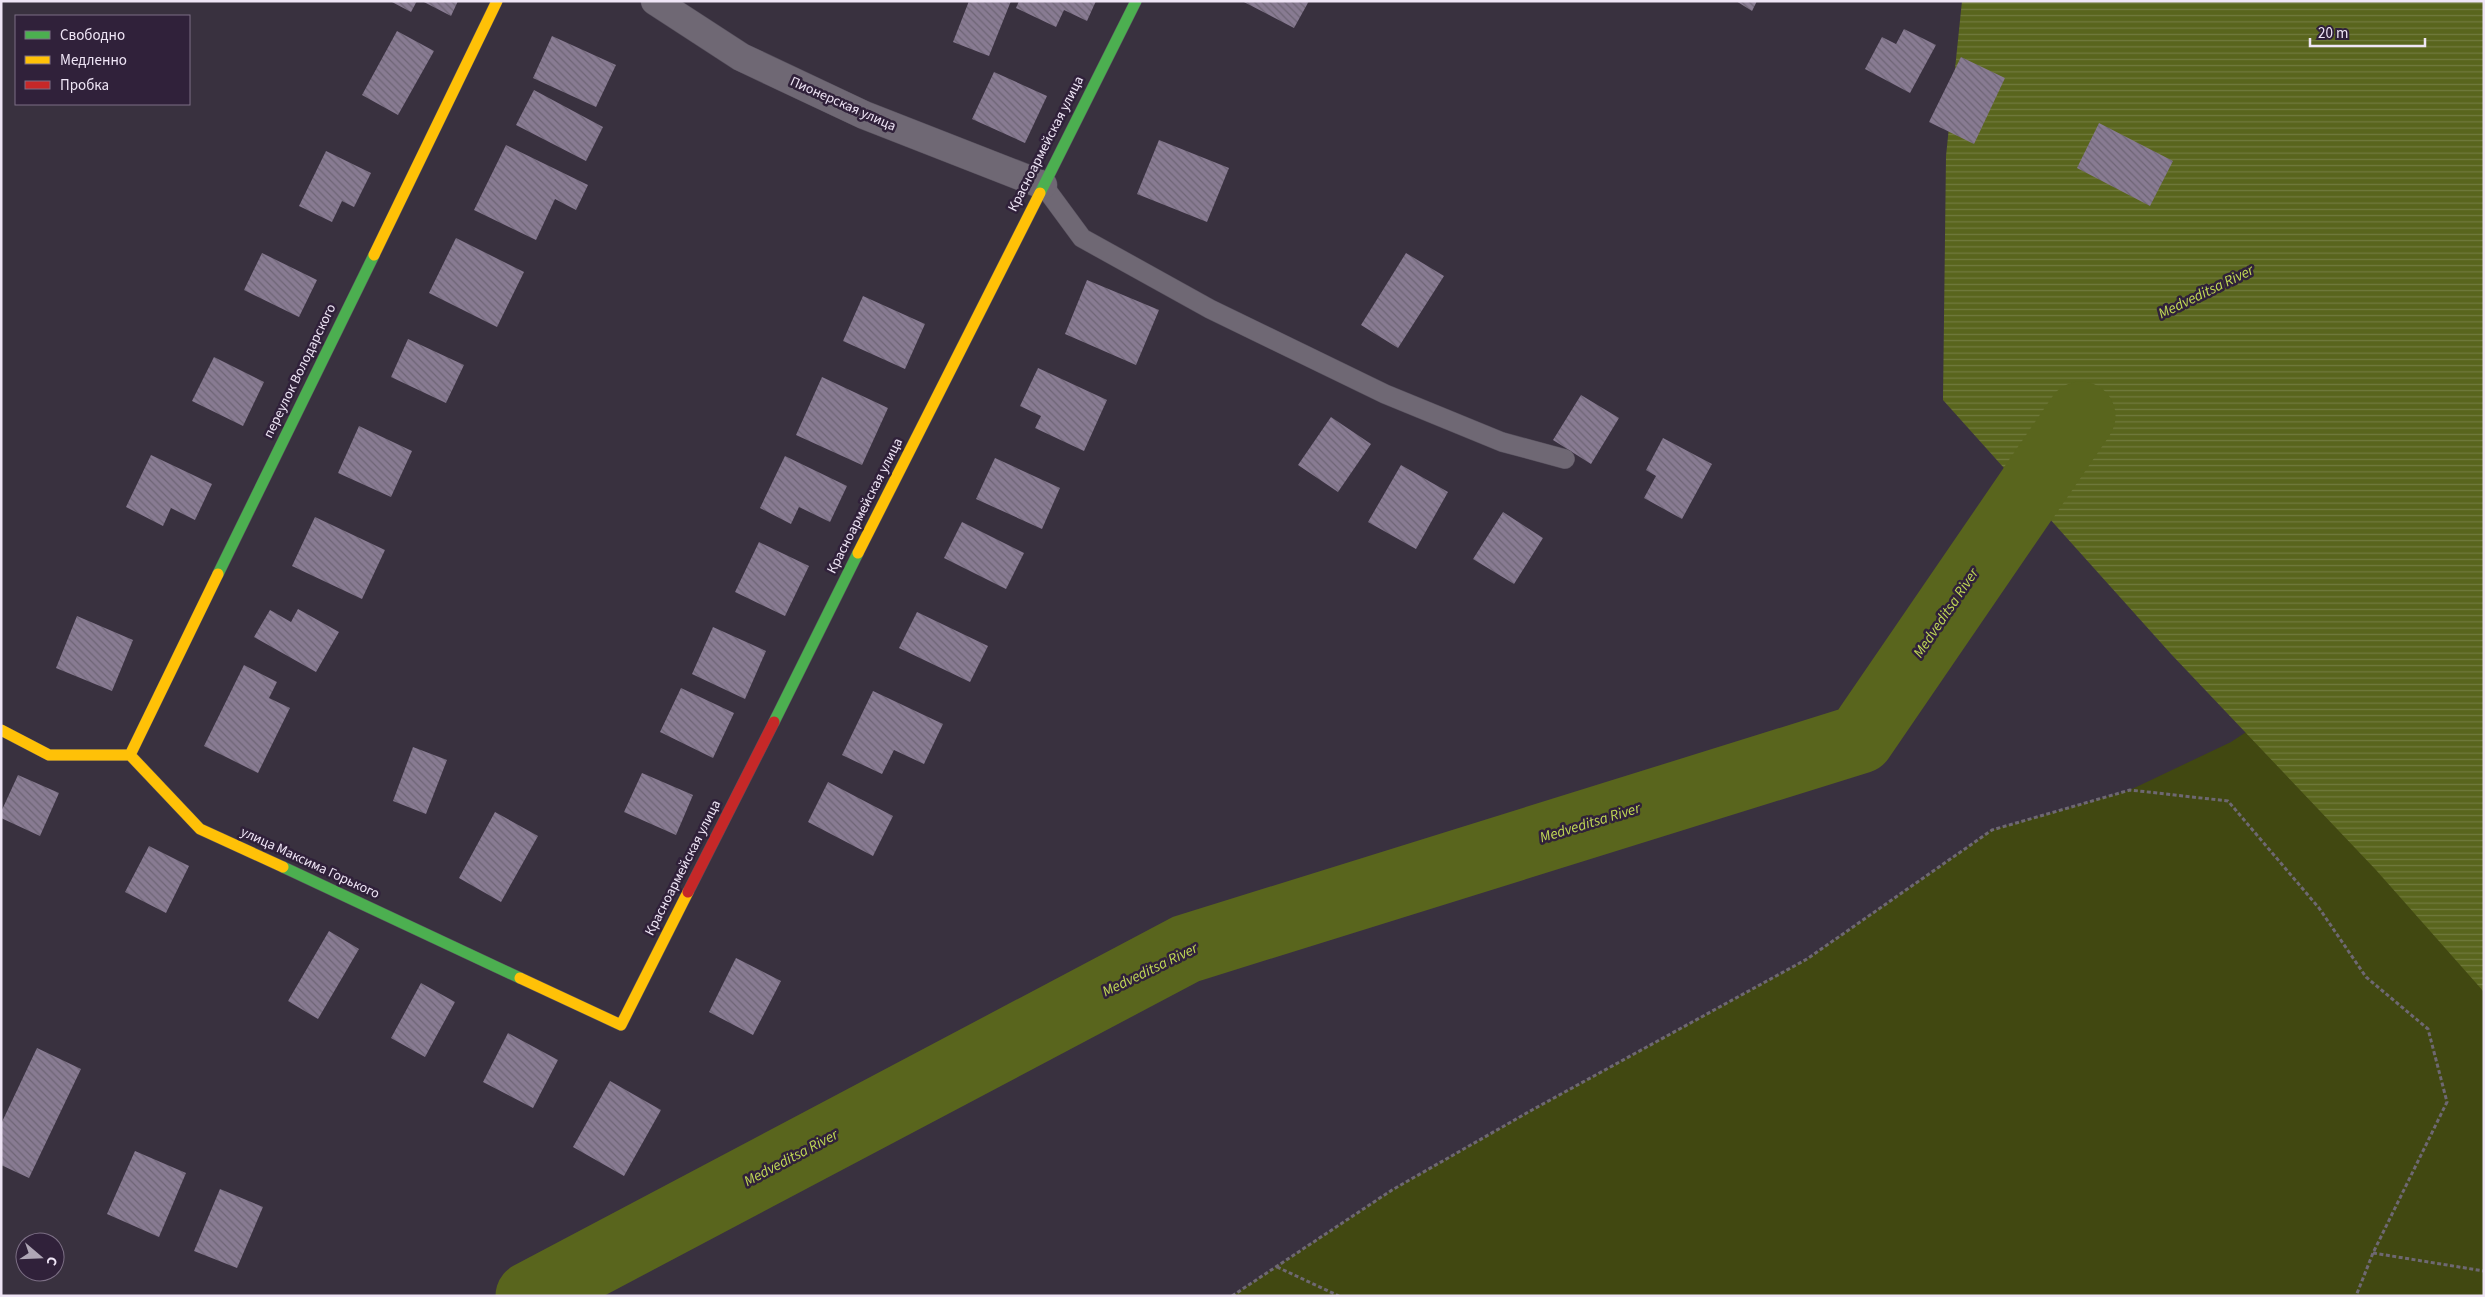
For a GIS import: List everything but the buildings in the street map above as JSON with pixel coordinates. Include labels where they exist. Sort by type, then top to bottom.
[{"type":"street","name":"переулок Володарского","points":[[130,754],[497,1]]},
{"type":"street","name":"Пионерская улица","points":[[655,1],[741,56],[855,111],[1043,185]]},
{"type":"street","name":"Красноармейская улица","points":[[621,1025],[1136,1]]},
{"type":"street","points":[[1,730],[49,755],[130,754]]},
{"type":"street","name":"улица Максима Горького","points":[[130,754],[200,829],[621,1025]]},
{"type":"lane","points":[[1043,185],[1082,238],[1210,309],[1385,394],[1502,442],[1565,459]]},
{"type":"path","points":[[1232,1296],[1400,1186],[1532,1110],[1807,959],[1992,830],[2130,790],[2228,801],[2319,908],[2366,977],[2428,1029],[2447,1102],[2373,1254],[2356,1296]]},
{"type":"path","points":[[2373,1254],[2484,1271]]},
{"type":"path","points":[[1276,1267],[1339,1296]]},
{"type":"shaded area","points":[[2484,576],[2484,1296],[1232,1296],[1392,1190],[1532,1110],[1807,959],[1992,830],[2130,790],[2231,742]]},
{"type":"water","points":[[1962,1],[2484,1],[2484,992],[2376,870],[2171,654],[1943,400],[1946,156]]},
{"type":"waterway","name":"Medveditsa River","points":[[530,1296],[1186,949],[1860,739],[2081,416]]},
{"type":"traffic: fast","points":[[1040,193],[1136,1]]},
{"type":"traffic: fast","points":[[218,574],[374,255]]},
{"type":"traffic: fast","points":[[774,722],[858,553]]},
{"type":"traffic: fast","points":[[283,867],[520,978]]},
{"type":"traffic: slow","points":[[374,255],[497,1]]},
{"type":"traffic: slow","points":[[858,553],[1040,193]]},
{"type":"traffic: slow","points":[[130,755],[218,574]]},
{"type":"traffic: slow","points":[[1,730],[49,755],[130,755],[200,829],[283,867]]},
{"type":"traffic: slow","points":[[520,978],[621,1025],[688,892]]},
{"type":"traffic: jam","points":[[688,892],[774,722]]}]
